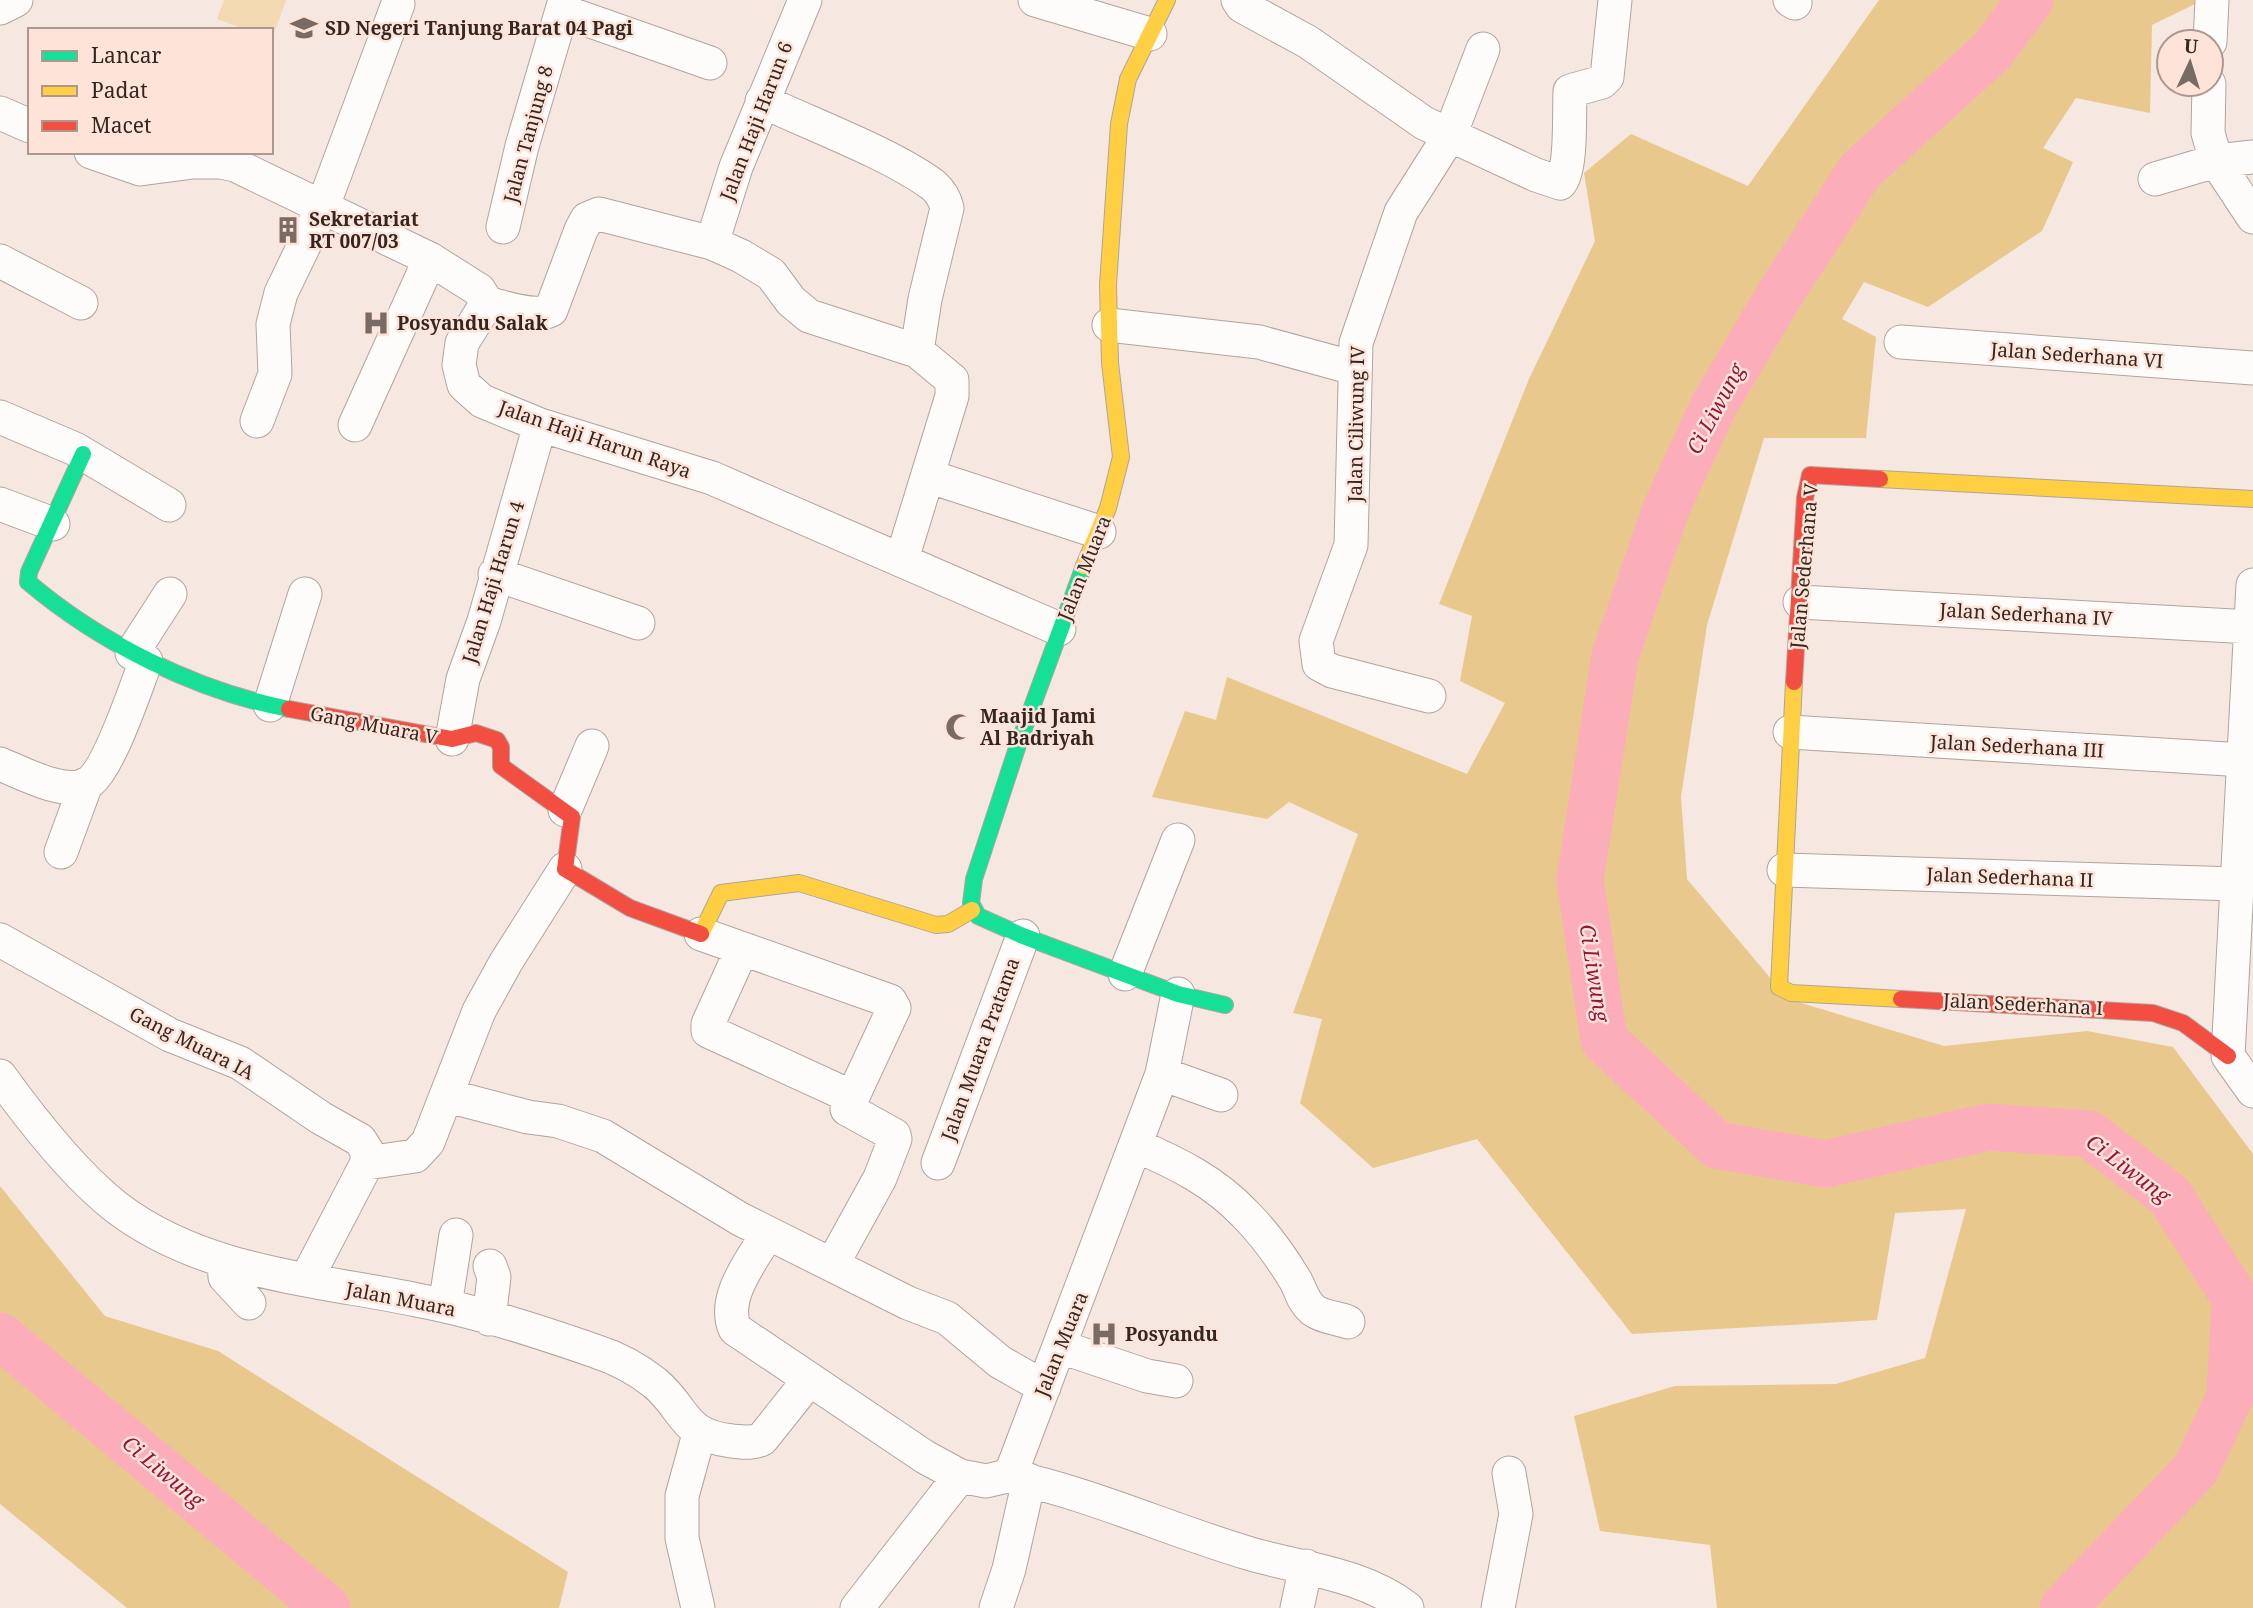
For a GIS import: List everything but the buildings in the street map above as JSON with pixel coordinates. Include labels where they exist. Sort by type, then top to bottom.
[{"type":"street","points":[[0,8],[16,0]]},
{"type":"street","name":"Jalan Haji Harun 6","points":[[712,243],[736,167],[804,0]]},
{"type":"street","points":[[1035,0],[1150,34]]},
{"type":"street","name":"Jalan Muara","points":[[972,910],[974,878],[1059,629],[1099,532],[1121,457],[1109,325],[1113,197],[1122,100],[1128,79],[1167,0]]},
{"type":"street","points":[[1238,0],[1242,6],[1307,42],[1401,110],[1553,183],[1563,181],[1570,91],[1602,82],[1608,76],[1615,0]]},
{"type":"street","points":[[2211,28],[2212,0]]},
{"type":"street","points":[[257,421],[275,374],[273,324],[281,293],[323,206],[398,4]]},
{"type":"street","points":[[564,6],[710,63]]},
{"type":"street","name":"Jalan Tanjung 8","points":[[503,227],[522,146],[564,6]]},
{"type":"street","name":"Jalan Ciliwung IV","points":[[1429,696],[1332,671],[1319,664],[1315,655],[1316,641],[1351,545],[1356,343],[1389,239],[1401,212],[1450,135],[1483,49]]},
{"type":"street","points":[[2209,98],[2208,133],[2216,161],[2253,217]]},
{"type":"street","points":[[762,101],[897,165],[934,186],[945,199],[947,208],[925,299],[917,351]]},
{"type":"street","points":[[0,113],[28,125]]},
{"type":"street","points":[[97,154],[140,169],[221,162],[323,206],[430,259],[479,290],[486,303],[544,314],[551,310],[581,230],[593,215],[712,243],[771,274],[791,301],[809,316],[917,351],[952,380],[952,396],[902,559]]},
{"type":"street","points":[[2155,179],[2216,161],[2253,157]]},
{"type":"street","points":[[355,425],[430,259]]},
{"type":"street","points":[[0,261],[81,303]]},
{"type":"street","name":"Jalan Haji Harun Raya","points":[[486,303],[462,343],[459,365],[464,386],[482,401],[540,425],[712,478],[1059,629]]},
{"type":"street","points":[[1109,325],[1248,340],[1354,368]]},
{"type":"street","name":"Jalan Sederhana VI","points":[[1901,342],[2253,368]]},
{"type":"street","points":[[0,417],[34,429],[83,454],[169,505]]},
{"type":"street","name":"Jalan Haji Harun 4","points":[[452,739],[463,679],[484,621],[495,574],[540,425]]},
{"type":"street","name":"Gang Muara V","points":[[83,454],[29,572],[35,587],[139,657],[270,705],[452,739],[476,733],[497,740],[501,747],[501,766],[565,810]]},
{"type":"street","name":"Jalan Sederhana V","points":[[1805,992],[1784,991],[1777,981],[1805,498],[1810,475],[2253,499]]},
{"type":"street","points":[[929,476],[1099,532]]},
{"type":"street","points":[[0,504],[52,524]]},
{"type":"street","points":[[495,574],[638,624]]},
{"type":"street","points":[[2253,585],[2228,1056],[2253,1091]]},
{"type":"street","points":[[0,764],[49,783],[80,787],[98,775],[107,757],[139,657],[170,594]]},
{"type":"street","points":[[270,705],[305,594]]},
{"type":"street","name":"Jalan Sederhana IV","points":[[1800,602],[2251,627]]},
{"type":"street","name":"Jalan Sederhana III","points":[[1790,733],[2244,760]]},
{"type":"street","points":[[306,1280],[367,1163],[415,1156],[428,1142],[479,1011],[506,962],[565,869],[564,856],[574,824],[565,810],[592,746]]},
{"type":"street","points":[[61,852],[86,785]]},
{"type":"street","points":[[1125,974],[1178,840]]},
{"type":"street","points":[[565,869],[580,881],[672,925],[742,948],[893,1005],[894,1012],[852,1097],[848,1111],[894,1135],[895,1139],[880,1178],[832,1265]]},
{"type":"street","name":"Jalan Sederhana II","points":[[1784,870],[2237,884]]},
{"type":"street","points":[[701,934],[721,893],[792,883],[936,925],[948,924],[972,910],[985,920],[1023,936],[1178,994],[1225,1005]]},
{"type":"street","name":"Jalan Muara Pratama","points":[[938,1163],[1023,936]]},
{"type":"street","name":"Gang Muara IA","points":[[0,940],[170,1035],[240,1063],[359,1140],[367,1151],[367,1163]]},
{"type":"street","points":[[742,948],[708,1024],[708,1031],[852,1097]]},
{"type":"street","name":"Jalan Sederhana I","points":[[1805,992],[2132,1009],[2165,1015],[2183,1023],[2228,1056]]},
{"type":"street","name":"Jalan Muara","points":[[996,1608],[1009,1570],[1018,1478],[1013,1468],[1137,1146],[1162,1074],[1178,994]]},
{"type":"street","points":[[1162,1074],[1222,1094]]},
{"type":"street","name":"Jalan Muara","points":[[0,1076],[69,1160],[116,1207],[163,1236],[224,1262],[445,1307],[625,1362],[657,1385],[699,1434]]},
{"type":"street","points":[[448,1096],[528,1117],[558,1121],[603,1136],[705,1199],[768,1233],[908,1303],[947,1318],[999,1362],[1044,1387]]},
{"type":"street","points":[[1137,1146],[1184,1167],[1217,1188],[1245,1213],[1274,1248],[1296,1281],[1304,1301],[1315,1312],[1348,1322]]},
{"type":"street","points":[[768,1233],[733,1298],[734,1328],[925,1457],[960,1476],[986,1481],[1018,1478],[1252,1555],[1306,1566],[1367,1586],[1407,1608]]},
{"type":"street","points":[[445,1307],[456,1235]]},
{"type":"street","points":[[224,1262],[225,1277],[249,1303]]},
{"type":"street","points":[[489,1319],[494,1277],[490,1266]]},
{"type":"street","points":[[1061,1347],[1147,1376],[1176,1381]]},
{"type":"street","points":[[698,1608],[682,1538],[682,1496],[699,1434],[755,1443],[762,1439],[809,1380]]},
{"type":"street","points":[[1498,1608],[1516,1514],[1509,1473]]},
{"type":"street","points":[[858,1608],[960,1476]]},
{"type":"street","points":[[1297,1608],[1306,1566]]},
{"type":"shaded area","points":[[224,0],[286,0],[273,36],[273,28],[241,28],[217,19]]},
{"type":"shaded area","points":[[1879,0],[2203,0],[2152,25],[2150,113],[2076,98],[2043,148],[2073,162],[2042,231],[1928,307],[1864,282],[1842,319],[1876,337],[1866,438],[1764,438],[1707,625],[1681,797],[1687,879],[1788,999],[1944,1046],[2087,1031],[2173,1047],[2253,1154],[2253,1608],[1717,1608],[1710,1545],[1600,1531],[1574,1416],[1675,1386],[1836,1384],[1925,1358],[1966,1209],[1895,1213],[1877,1320],[1632,1334],[1477,1139],[1373,1168],[1300,1103],[1322,1019],[1293,1013],[1358,834],[1289,802],[1267,819],[1152,797],[1185,711],[1216,720],[1227,677],[1467,774],[1505,703],[1460,681],[1472,616],[1439,604],[1529,379],[1595,241],[1584,173],[1631,134],[1748,186]]},
{"type":"shaded area","points":[[0,1186],[105,1316],[218,1351],[568,1572],[559,1608],[127,1608],[0,1504]]},
{"type":"waterway","name":"Ci Liwung","points":[[2030,0],[1992,51],[1860,171],[1780,294],[1714,405],[1666,509],[1615,656],[1580,880],[1604,1040],[1717,1145],[1825,1164],[1988,1127],[2089,1134],[2169,1195],[2235,1298],[2230,1396],[2196,1469],[2063,1608]]},
{"type":"waterway","name":"Ci Liwung","points":[[0,1336],[327,1608]]},
{"type":"traffic: fast","points":[[83,454],[29,572],[28,582],[86,625],[151,662],[219,690],[289,709]]},
{"type":"traffic: fast","points":[[1084,566],[1018,745],[974,879],[971,903],[978,916],[1023,936],[1178,994],[1225,1005]]},
{"type":"traffic: slow","points":[[1084,566],[1108,508],[1121,457],[1110,363],[1108,285],[1119,124],[1128,79],[1167,0]]},
{"type":"traffic: slow","points":[[1880,479],[2253,499]]},
{"type":"traffic: slow","points":[[1794,682],[1779,987],[1791,993],[1901,999]]},
{"type":"traffic: slow","points":[[701,934],[721,893],[799,883],[936,925],[948,924],[972,910]]},
{"type":"traffic: jam","points":[[1794,682],[1805,498],[1810,475],[1880,479]]},
{"type":"traffic: jam","points":[[289,709],[452,739],[476,733],[497,740],[501,747],[501,766],[572,817],[565,869],[630,908],[701,934]]},
{"type":"traffic: jam","points":[[1901,999],[2153,1013],[2183,1023],[2228,1056]]},
{"type":"place","name":"SD Negeri Tanjung Barat 04 Pagi","points":[[304,28]]},
{"type":"place","name":"Sekretariat RT 007/03","points":[[288,230]]},
{"type":"place","name":"Posyandu Salak","points":[[376,323]]},
{"type":"place","name":"Maajid Jami Al Badriyah","points":[[959,727]]},
{"type":"place","name":"Posyandu","points":[[1104,1334]]}]
